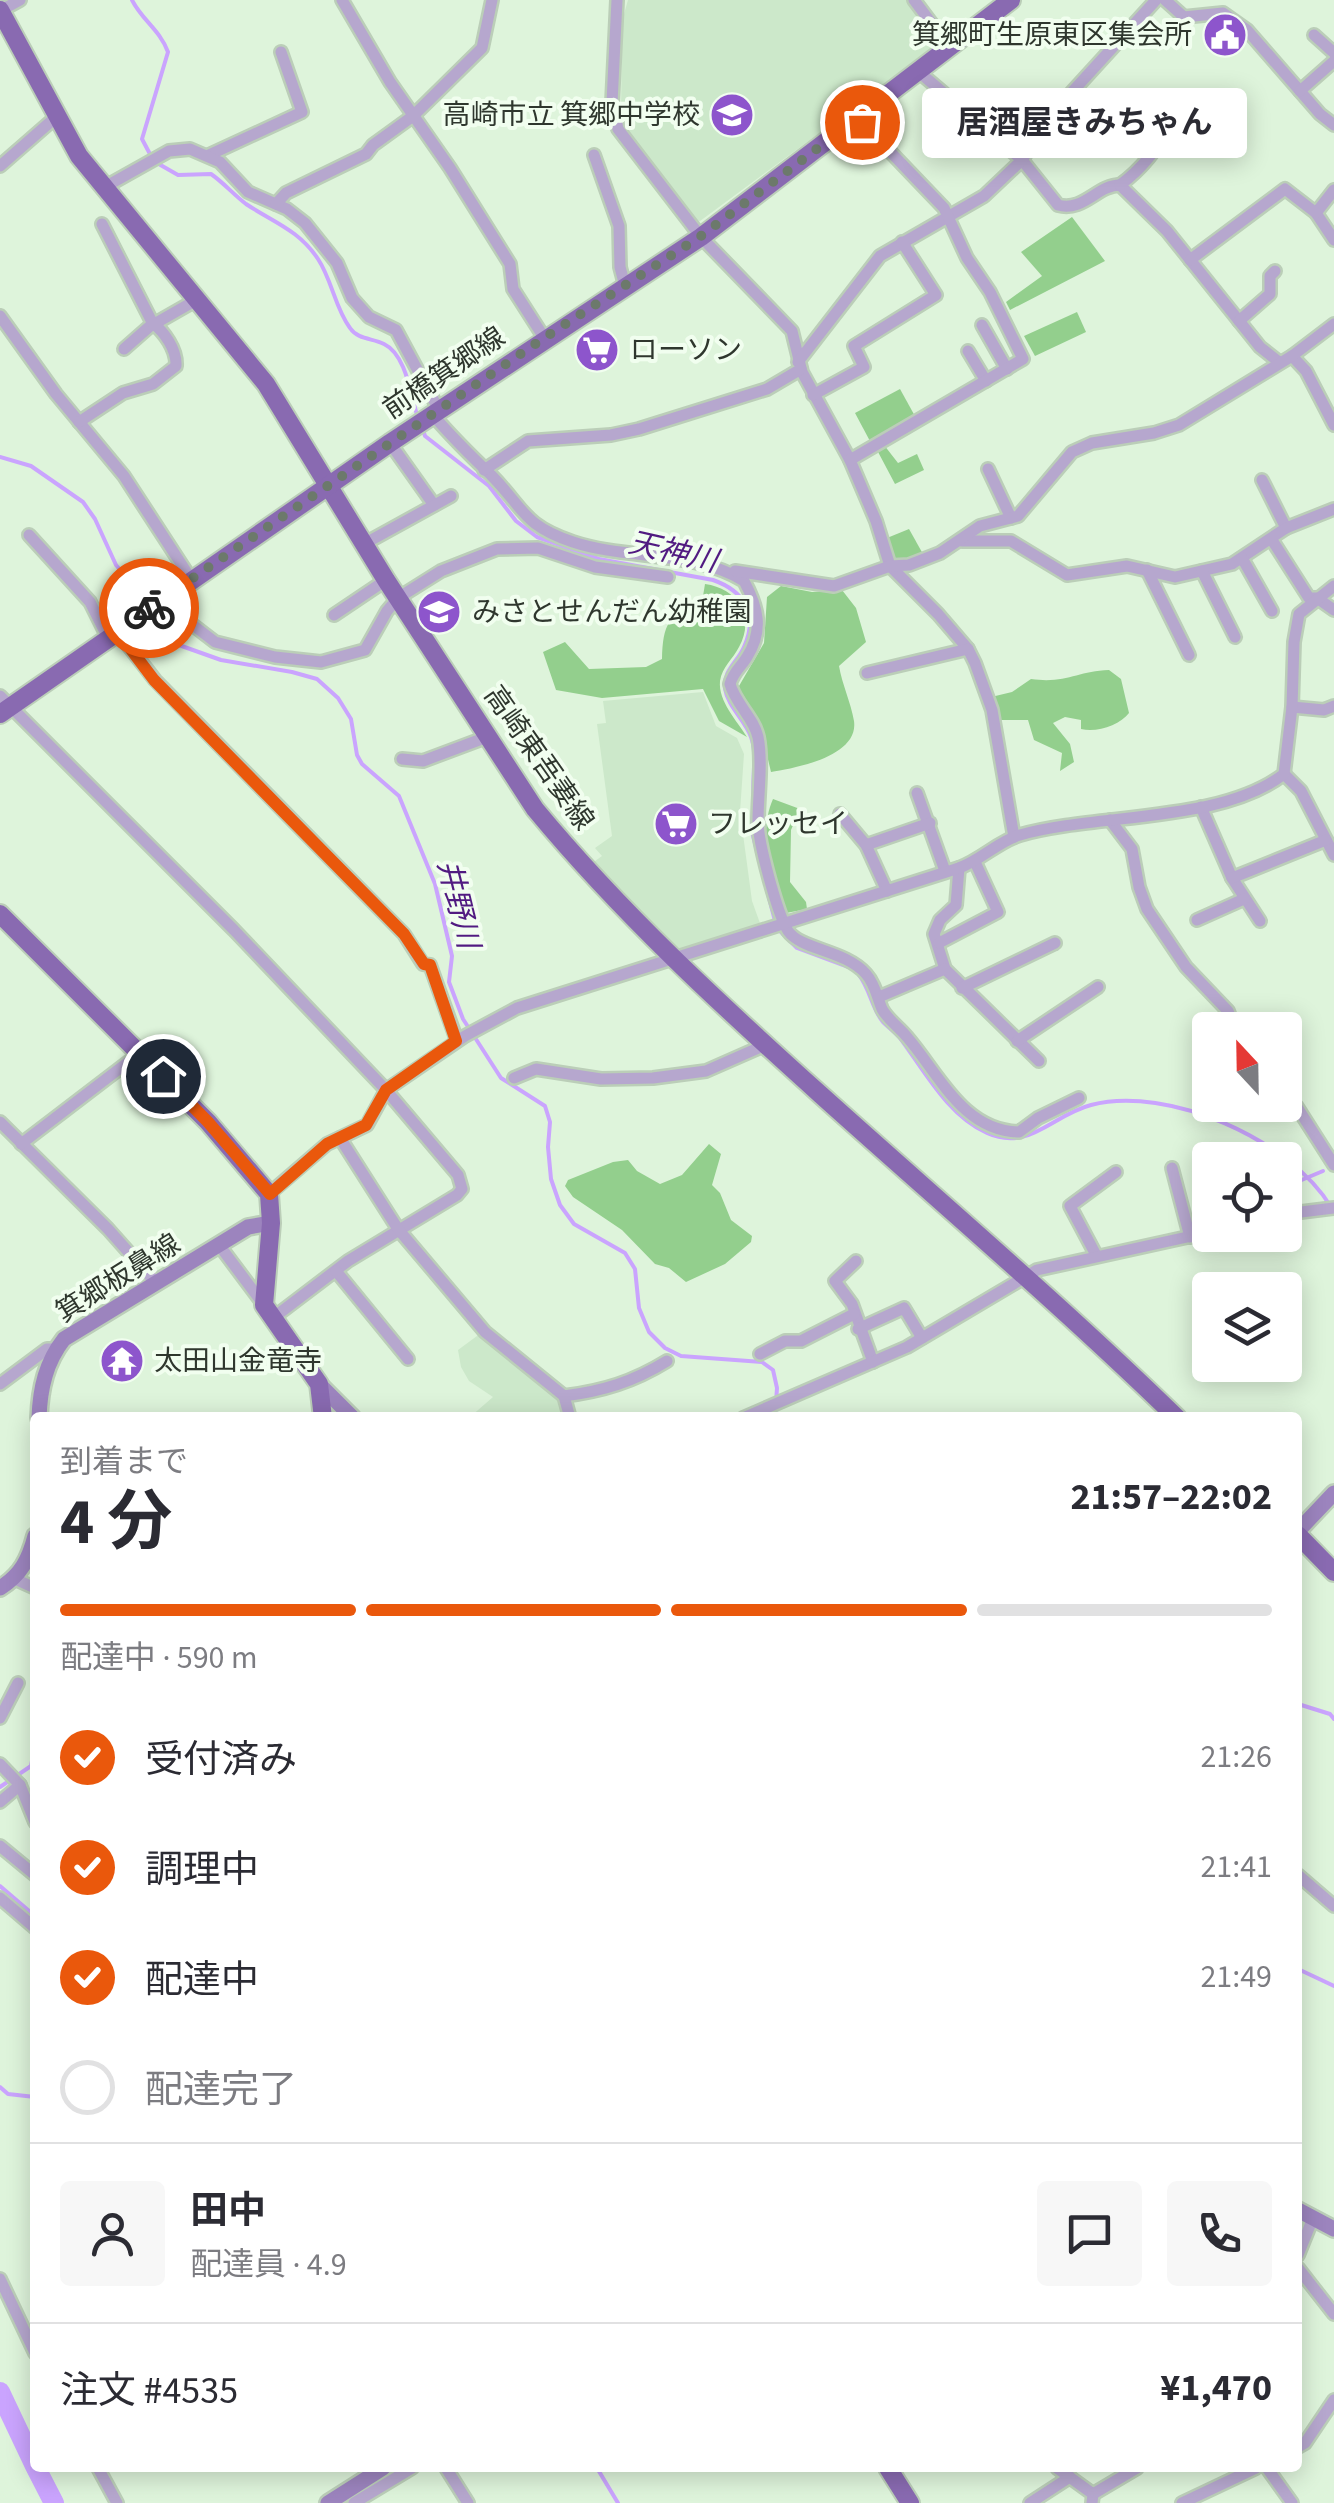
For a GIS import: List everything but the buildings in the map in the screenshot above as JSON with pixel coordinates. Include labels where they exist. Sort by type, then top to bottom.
[{"type":"main road","name":"前橋箕郷線","points":[[4,705],[544,338],[701,236],[950,48],[1002,2]]},
{"type":"main road","name":"高崎東吾妻線","points":[[0,11],[56,117],[103,188],[266,384],[487,737],[557,836],[765,1045],[1170,1412]]},
{"type":"main road","points":[[0,914],[208,1122],[270,1194],[268,1311],[319,1384],[347,1412]]},
{"type":"main road","name":"箕郷板鼻線","points":[[40,1412],[43,1380],[56,1349],[76,1329],[248,1227],[272,1223]]},
{"type":"main road","points":[[319,1384],[322,1412]]},
{"type":"main road","points":[[1302,1529],[1334,1493]]},
{"type":"main road","points":[[1302,1537],[1334,1572]]},
{"type":"main road","points":[[0,1588],[15,1579],[30,1555]]},
{"type":"main road","points":[[1305,2214],[1333,2228]]},
{"type":"main road","points":[[328,2503],[377,2472]]},
{"type":"main road","points":[[891,2472],[910,2503]]},
{"type":"street","points":[[0,11],[20,0]]},
{"type":"street","points":[[342,0],[510,264],[514,290],[544,338]]},
{"type":"street","points":[[276,204],[286,192],[366,154],[372,144],[413,116],[482,48],[492,0]]},
{"type":"street","points":[[618,0],[612,102],[615,123],[701,236],[792,331],[799,365],[850,460],[890,566],[968,649],[992,710],[1014,837]]},
{"type":"street","points":[[914,0],[950,48]]},
{"type":"street","points":[[484,470],[528,440],[610,436],[767,388],[799,365],[880,256],[984,196],[1022,160],[1052,114],[1156,0]]},
{"type":"street","points":[[1165,0],[1184,17],[1224,13],[1246,30],[1334,125]]},
{"type":"street","points":[[1314,35],[1334,53]]},
{"type":"street","points":[[209,154],[302,112],[281,52]]},
{"type":"street","points":[[1300,91],[1334,61]]},
{"type":"street","points":[[919,72],[1022,160],[1052,200],[1064,208],[1084,202],[1110,185],[1120,185],[1136,173],[1158,148],[1171,123]]},
{"type":"street","points":[[0,166],[56,117]]},
{"type":"street","points":[[850,460],[1023,359],[947,215],[929,190],[858,118]]},
{"type":"street","points":[[103,188],[170,151],[190,149],[209,154],[231,170],[248,192],[306,223],[337,262],[352,298],[369,317],[396,330],[430,416],[529,521],[668,577]]},
{"type":"street","points":[[594,155],[619,226],[620,267],[625,286]]},
{"type":"street","points":[[1120,185],[1167,232],[1260,348],[1280,362]]},
{"type":"street","points":[[1190,260],[1286,189],[1316,213],[1334,240]]},
{"type":"street","points":[[1316,213],[1334,190]]},
{"type":"street","points":[[79,422],[124,393],[153,384],[176,366],[177,360],[102,224]]},
{"type":"street","points":[[814,395],[864,366],[854,346],[936,294],[902,242]]},
{"type":"street","points":[[1239,320],[1270,294],[1270,276],[1275,271]]},
{"type":"street","points":[[124,350],[198,299]]},
{"type":"street","points":[[0,316],[124,476],[191,579]]},
{"type":"street","points":[[144,612],[189,622],[215,642],[317,662],[367,648],[398,598],[442,571],[489,552],[511,548],[538,548],[595,567],[715,567],[834,586],[890,566],[909,565],[961,542],[980,526],[1011,518],[1030,505],[1072,452],[1092,443],[1179,425],[1292,356],[1334,324]]},
{"type":"street","points":[[982,325],[1007,368]]},
{"type":"street","points":[[968,351],[986,381]]},
{"type":"street","points":[[1292,356],[1306,371],[1334,425]]},
{"type":"street","points":[[390,443],[434,505]]},
{"type":"street","points":[[988,469],[1011,518]]},
{"type":"street","points":[[1262,480],[1286,528]]},
{"type":"street","points":[[364,544],[452,496]]},
{"type":"street","points":[[961,542],[1011,541],[1068,575],[1127,566],[1174,577],[1232,564],[1286,528],[1334,509]]},
{"type":"street","points":[[29,535],[154,680],[404,934],[424,964],[430,965],[461,1038]]},
{"type":"street","points":[[1272,540],[1309,598],[1316,598],[1334,610]]},
{"type":"street","points":[[1242,558],[1272,611]]},
{"type":"street","points":[[715,567],[744,581],[758,613],[756,640],[730,684],[758,736],[758,824],[772,887],[788,931],[802,944],[844,956],[867,975],[882,1010],[952,1099],[994,1128],[1010,1132],[1027,1129],[1038,1118],[1079,1098]]},
{"type":"street","points":[[1147,570],[1190,655]]},
{"type":"street","points":[[1202,571],[1235,637]]},
{"type":"street","points":[[334,615],[386,580]]},
{"type":"street","points":[[270,1194],[318,1151],[366,1125],[386,1090],[461,1038],[517,1008],[959,868],[1014,837],[1201,807],[1272,783],[1284,774],[1292,708],[1295,626],[1299,614],[1334,586]]},
{"type":"street","points":[[867,673],[968,649]]},
{"type":"street","points":[[4,705],[234,930],[386,1090],[448,1160],[462,1189],[268,1311],[218,1244]]},
{"type":"street","points":[[1292,708],[1324,710],[1334,706]]},
{"type":"street","points":[[402,759],[423,761],[487,737]]},
{"type":"street","points":[[1284,774],[1301,791],[1334,855]]},
{"type":"street","points":[[917,792],[945,871]]},
{"type":"street","points":[[1201,807],[1232,878],[1260,921]]},
{"type":"street","points":[[840,814],[866,846],[887,891]]},
{"type":"street","points":[[1110,820],[1132,848],[1138,887],[1147,908],[1186,967],[1228,1012]]},
{"type":"street","points":[[866,846],[930,823]]},
{"type":"street","points":[[1232,878],[1326,840]]},
{"type":"street","points":[[939,943],[998,912],[975,862]]},
{"type":"street","points":[[959,868],[956,905],[936,927],[946,969],[1039,1061]]},
{"type":"street","points":[[1197,920],[1244,899]]},
{"type":"street","points":[[962,988],[1055,943]]},
{"type":"street","points":[[879,997],[946,969]]},
{"type":"street","points":[[1017,1040],[1098,987]]},
{"type":"street","points":[[514,1078],[536,1069],[601,1079],[653,1078],[706,1071],[765,1045]]},
{"type":"street","points":[[21,1144],[140,1053]]},
{"type":"street","points":[[1302,1116],[1334,1165]]},
{"type":"street","points":[[0,1122],[156,1283]]},
{"type":"street","points":[[340,1138],[398,1230],[485,1332],[564,1396],[568,1412]]},
{"type":"street","points":[[758,1412],[922,1338],[1045,1267],[1190,1237],[1172,1168]]},
{"type":"street","points":[[1096,1255],[1070,1206],[1116,1172]]},
{"type":"street","points":[[1302,1212],[1329,1208]]},
{"type":"street","points":[[856,1261],[834,1281],[852,1304],[873,1362]]},
{"type":"street","points":[[336,1271],[408,1359]]},
{"type":"street","points":[[858,1329],[904,1308],[922,1338]]},
{"type":"street","points":[[760,1354],[789,1340],[800,1341],[854,1314]]},
{"type":"street","points":[[0,1384],[47,1349],[56,1349]]},
{"type":"street","points":[[564,1396],[606,1390],[642,1377],[667,1361]]},
{"type":"street","points":[[15,1579],[30,1586]]},
{"type":"street","points":[[0,1718],[18,1683]]},
{"type":"street","points":[[0,1764],[27,1791],[0,1802]]},
{"type":"street","points":[[0,1846],[30,1871]]},
{"type":"street","points":[[1302,1878],[1334,1906]]},
{"type":"street","points":[[0,1898],[30,1924]]},
{"type":"street","points":[[1302,2273],[1334,2314]]},
{"type":"street","points":[[0,2279],[30,2342]]},
{"type":"street","points":[[1302,2445],[1334,2400]]},
{"type":"street","points":[[100,2472],[117,2503]]},
{"type":"street","points":[[354,2503],[405,2472]]},
{"type":"street","points":[[449,2472],[468,2503]]},
{"type":"street","points":[[1062,2472],[1092,2501],[1132,2472]]},
{"type":"street","points":[[1182,2503],[1227,2472]]},
{"type":"street","points":[[1271,2472],[1292,2503]]},
{"type":"street","points":[[1030,2503],[1070,2478]]},
{"type":"shaded area","name":"高崎市立 箕郷中学校","points":[[628,0],[909,0],[941,43],[696,224],[628,134],[621,119],[622,21]]},
{"type":"shaded area","name":"フレッセイ","points":[[703,692],[716,726],[737,738],[744,754],[740,812],[752,901],[761,926],[686,951],[676,949],[591,864],[602,856],[595,848],[612,836],[597,724],[606,723],[603,701]]},
{"type":"shaded area","points":[[481,1333],[555,1394],[564,1412],[476,1412],[493,1397],[469,1381],[458,1350]]},
{"type":"green space","points":[[1072,217],[1105,261],[1010,310],[1006,302],[1042,276],[1021,252]]},
{"type":"green space","points":[[1077,312],[1086,332],[1035,356],[1024,336]]},
{"type":"green space","points":[[900,389],[916,418],[871,443],[855,413]]},
{"type":"green space","points":[[884,445],[898,463],[917,454],[924,470],[895,484],[877,450]]},
{"type":"green space","points":[[909,529],[923,554],[910,562],[894,561],[887,538]]},
{"type":"green space","points":[[705,584],[726,591],[744,615],[744,636],[723,671],[720,688],[747,737],[719,721],[703,689],[602,698],[556,690],[543,652],[565,642],[589,669],[646,667],[662,659],[670,622],[702,602]]},
{"type":"green space","points":[[781,586],[812,592],[842,590],[856,608],[866,642],[839,666],[854,721],[847,743],[824,758],[771,772],[760,726],[741,700],[739,686],[764,643],[767,597]]},
{"type":"green space","points":[[1109,670],[1121,679],[1129,713],[1114,724],[1094,730],[1081,729],[1081,720],[1065,717],[1053,723],[1070,744],[1074,762],[1060,771],[1062,753],[1034,740],[1028,720],[991,720],[987,698],[1012,692],[1031,679],[1053,680]]},
{"type":"green space","points":[[773,799],[800,809],[791,830],[790,882],[807,909],[786,913],[776,886],[766,842]]},
{"type":"green space","points":[[709,1144],[721,1154],[712,1185],[720,1193],[731,1220],[752,1236],[751,1242],[725,1264],[686,1282],[669,1268],[655,1264],[622,1230],[573,1197],[565,1186],[568,1180],[628,1160],[637,1171],[660,1184],[682,1175]]},
{"type":"waterway","name":"天神川","points":[[132,0],[168,52],[142,139],[151,156]]},
{"type":"waterway","name":"天神川","points":[[157,163],[178,175],[211,174],[246,204],[303,241],[323,267],[353,332],[384,344],[398,357],[418,418]]},
{"type":"waterway","name":"天神川","points":[[422,427],[425,436],[489,486],[516,521],[537,537],[599,559],[713,580],[740,597],[750,624],[741,653],[728,672],[725,689],[753,744],[754,800]]},
{"type":"waterway","name":"井野川","points":[[0,457],[31,466],[83,502],[116,565],[128,579],[139,612]]},
{"type":"waterway","name":"井野川","points":[[143,621],[162,639],[221,660],[317,679],[338,698],[351,719],[357,755],[399,796],[435,884],[452,956],[449,982],[463,1019],[501,1078],[545,1106],[550,1122],[551,1179],[560,1205],[574,1224],[625,1253],[635,1269],[639,1308],[649,1332],[665,1348],[681,1356],[762,1362],[773,1370],[775,1412]]},
{"type":"waterway","name":"天神川","points":[[752,819],[775,921]]},
{"type":"waterway","name":"天神川","points":[[779,930],[797,948],[848,967]]},
{"type":"waterway","name":"天神川","points":[[859,975],[879,1017],[900,1038],[938,1091],[960,1115],[987,1133],[1015,1138],[1091,1105],[1122,1101],[1155,1103],[1225,1123],[1258,1140],[1287,1160],[1331,1207]]},
{"type":"waterway","points":[[1302,1180],[1323,1171]]},
{"type":"waterway","name":"井野川","points":[[1302,1705],[1330,1714],[1334,1719]]},
{"type":"waterway","points":[[0,1787],[30,1767]]},
{"type":"waterway","points":[[0,1886],[30,1912]]},
{"type":"waterway","points":[[1302,1971],[1334,1986]]},
{"type":"waterway","points":[[0,2087],[8,2094],[30,2096]]},
{"type":"waterway","points":[[0,2392],[30,2455]]},
{"type":"waterway","points":[[38,2472],[54,2503]]},
{"type":"waterway","points":[[599,2472],[618,2503]]},
{"type":"way so far","points":[[149,608],[544,338],[701,236],[858,118],[862,122]]},
{"type":"place","name":"箕郷町生原東区集会所","points":[[1225,35]]},
{"type":"place","name":"高崎市立 箕郷中学校","points":[[732,115]]},
{"type":"place","name":"居酒屋きみちゃん","points":[[862,122]]},
{"type":"place","name":"ローソン","points":[[597,350]]},
{"type":"place","name":"みさとせんだん幼稚園","points":[[439,612]]},
{"type":"place","name":"フレッセイ","points":[[676,824]]},
{"type":"place","name":"太田山金竜寺","points":[[122,1361]]},
{"type":"route","points":[[149,608],[117,631],[154,680],[394,922],[424,964],[430,965],[456,1041],[386,1090],[366,1125],[327,1144],[270,1194],[163,1076]]}]
